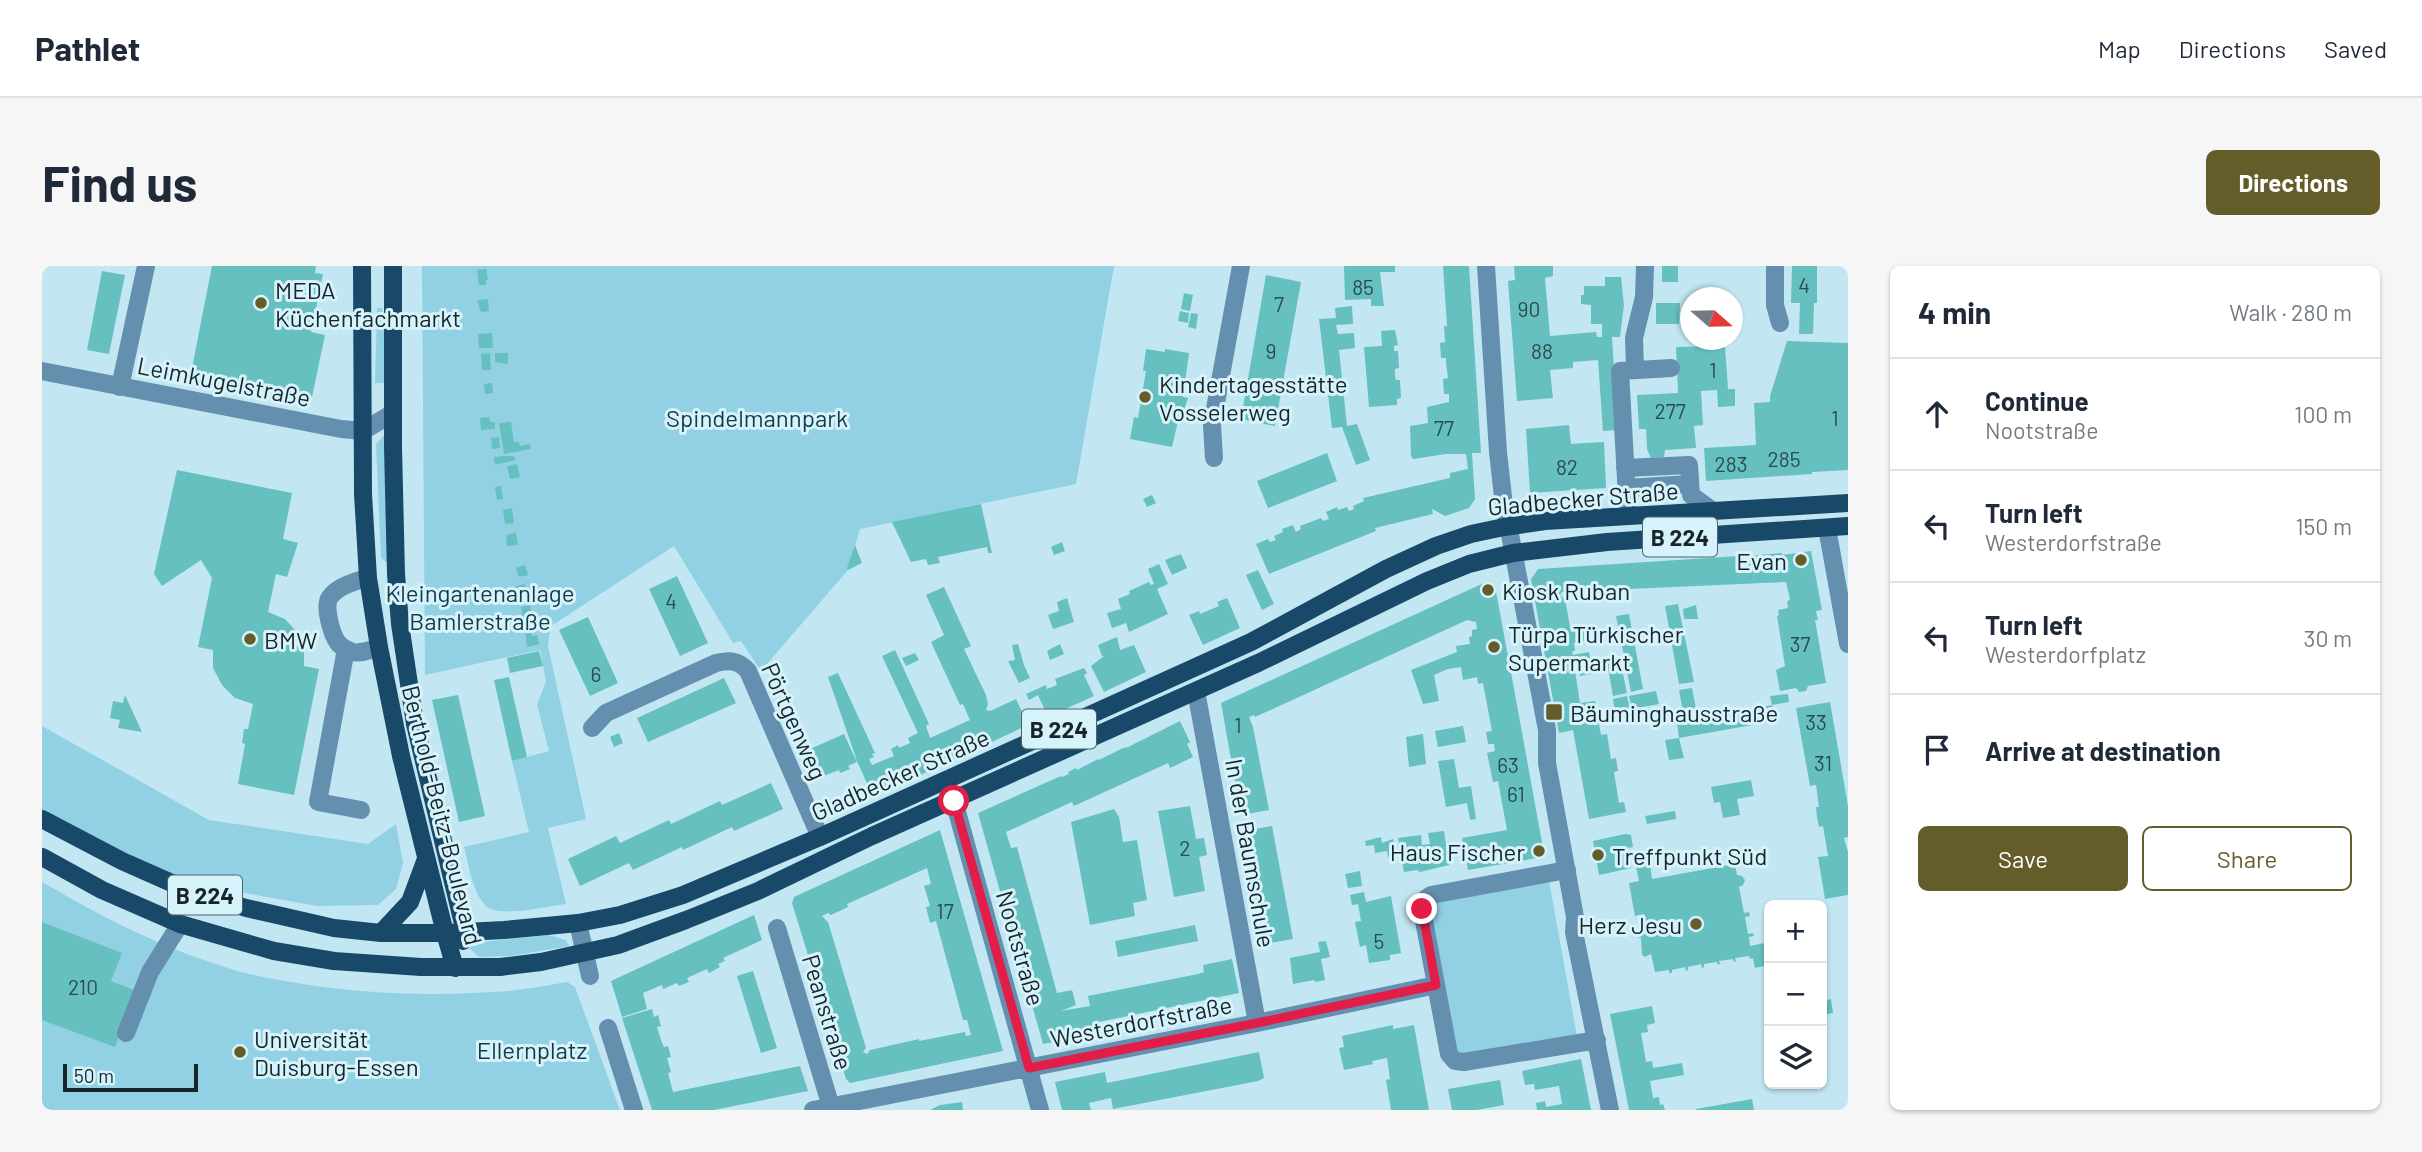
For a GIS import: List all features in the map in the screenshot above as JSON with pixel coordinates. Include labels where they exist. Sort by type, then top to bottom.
[{"type":"main road","name":"Berthold-Beitz-Boulevard","points":[[362,266],[363,494],[368,578],[379,647],[426,859],[455,968]]},
{"type":"main road","name":"Berthold-Beitz-Boulevard","points":[[393,266],[393,413],[399,618],[415,724],[465,932],[455,968]]},
{"type":"main road","name":"Gladbecker Straße","points":[[42,819],[122,861],[183,888],[246,908],[321,925],[381,933],[445,933],[578,923],[620,915],[683,895],[820,837],[1251,642],[1386,569],[1471,534],[1508,526],[1628,515],[1848,503]]},
{"type":"main road","name":"Gladbecker Straße","points":[[42,857],[103,890],[180,925],[274,951],[334,961],[455,968],[500,967],[541,962],[618,945],[758,891],[872,836],[1196,691],[1427,581],[1469,564],[1513,554],[1607,542],[1848,526]]},
{"type":"main road","points":[[368,578],[396,574]]},
{"type":"main road","points":[[379,647],[386,617],[392,614],[399,618]]},
{"type":"main road","points":[[381,933],[410,902],[426,859]]},
{"type":"main road","name":"Berthold-Beitz-Boulevard","points":[[458,901],[479,922],[494,931]]},
{"type":"street","points":[[120,387],[146,266]]},
{"type":"street","points":[[1214,458],[1212,425],[1241,266]]},
{"type":"street","points":[[1486,266],[1497,442],[1508,526],[1547,730],[1547,763],[1575,917],[1574,933],[1610,1110]]},
{"type":"street","points":[[1635,370],[1634,338],[1644,297],[1645,266]]},
{"type":"street","points":[[1775,266],[1775,305],[1780,323]]},
{"type":"street","points":[[1628,515],[1620,371],[1671,368]]},
{"type":"street","name":"Leimkugelstraße","points":[[42,372],[363,431]]},
{"type":"street","points":[[363,431],[393,413]]},
{"type":"street","points":[[1625,468],[1689,465],[1691,495],[1713,511]]},
{"type":"street","points":[[1626,488],[1690,484]]},
{"type":"street","points":[[1827,528],[1848,644]]},
{"type":"street","points":[[368,578],[350,583],[331,595],[326,602],[327,613],[339,644],[346,649],[364,652],[379,647]]},
{"type":"street","points":[[346,649],[318,802],[361,810]]},
{"type":"street","name":"Pörtgenweg","points":[[592,728],[606,713],[716,663],[728,660],[741,663],[748,671],[820,837]]},
{"type":"street","name":"In der Baumschule","points":[[1196,691],[1257,1023]]},
{"type":"street","name":"Nootstraße","points":[[954,801],[1040,1110]]},
{"type":"street","points":[[1567,870],[1431,895],[1423,900],[1422,909],[1449,1054],[1455,1061],[1464,1062],[1597,1040]]},
{"type":"street","points":[[578,923],[590,976]]},
{"type":"street","points":[[126,1033],[150,971],[180,925]]},
{"type":"street","name":"Peanstraße","points":[[777,928],[825,1109]]},
{"type":"street","name":"Westerdorfstraße","points":[[825,1109],[1436,985]]},
{"type":"street","points":[[608,1028],[634,1110]]},
{"type":"green space","name":"Spindelmannpark","points":[[422,266],[1114,266],[1076,484],[860,529],[848,570],[761,671],[741,641],[733,643],[674,546],[551,626],[548,646],[586,819],[548,828],[566,904],[500,911],[485,905],[477,893],[464,847],[529,832],[512,761],[549,751],[537,705],[546,681],[540,650],[425,675]]},
{"type":"green space","points":[[377,308],[382,308],[387,347],[387,383],[375,383]]},
{"type":"green space","points":[[387,432],[390,565],[381,558],[376,444]]},
{"type":"green space","points":[[42,726],[209,820],[368,844],[396,824],[403,863],[396,889],[378,905],[317,906],[184,882],[42,814]]},
{"type":"green space","points":[[1549,881],[1577,1036],[1464,1056],[1454,1048],[1429,909],[1435,901]]},
{"type":"green space","name":"Universität Duisburg-Essen","points":[[42,882],[108,919],[154,940],[225,967],[270,978],[346,990],[419,994],[502,991],[567,982],[575,987],[620,1110],[42,1110]]},
{"type":"green space","points":[[548,935],[566,940],[569,946],[511,956],[479,957],[465,944]]},
{"type":"building","name":"MEDA Küchenfachmarkt","points":[[212,266],[316,266],[315,273],[323,274],[311,332],[325,335],[312,397],[191,373]]},
{"type":"building","points":[[1344,266],[1395,266],[1395,272],[1380,272],[1384,306],[1371,306],[1371,299],[1345,300]]},
{"type":"building","points":[[1443,266],[1469,266],[1481,453],[1472,453],[1475,499],[1469,508],[1445,516],[1432,509],[1433,514],[1375,528],[1376,531],[1269,574],[1256,544],[1268,539],[1270,542],[1276,540],[1274,536],[1283,532],[1282,529],[1293,525],[1296,532],[1301,529],[1300,526],[1321,518],[1323,521],[1329,519],[1326,512],[1337,507],[1338,510],[1347,507],[1349,511],[1364,501],[1363,498],[1450,478],[1450,473],[1468,469],[1466,454],[1413,459],[1411,456],[1410,426],[1428,423],[1427,407],[1449,402],[1449,394],[1444,394],[1443,379],[1448,378],[1446,358],[1441,358],[1440,343],[1445,342],[1444,326],[1447,326]]},
{"type":"building","points":[[1514,266],[1553,266],[1553,276],[1545,278],[1550,336],[1596,332],[1597,337],[1602,337],[1602,324],[1591,324],[1591,305],[1581,304],[1581,295],[1584,295],[1584,286],[1605,286],[1605,277],[1621,277],[1624,305],[1620,337],[1612,337],[1618,430],[1603,431],[1598,360],[1573,362],[1573,368],[1550,370],[1553,398],[1517,401],[1508,281],[1515,280]]},
{"type":"building","points":[[1662,266],[1678,266],[1678,282],[1662,282]]},
{"type":"building","points":[[1792,266],[1817,266],[1817,303],[1814,303],[1813,334],[1799,334],[1800,303],[1791,303]]},
{"type":"building","points":[[486,269],[486,285],[479,285],[477,270]]},
{"type":"building","points":[[102,271],[125,275],[109,354],[87,350]]},
{"type":"building","points":[[1266,275],[1301,282],[1275,426],[1241,419]]},
{"type":"building","points":[[1184,293],[1193,295],[1190,311],[1181,309]]},
{"type":"building","points":[[488,299],[489,311],[481,312],[477,300]]},
{"type":"building","points":[[1656,303],[1680,303],[1679,324],[1656,324]]},
{"type":"building","points":[[1352,306],[1353,324],[1336,325],[1338,334],[1354,333],[1355,348],[1339,350],[1347,426],[1357,424],[1370,460],[1356,465],[1342,427],[1332,428],[1319,319],[1336,318],[1335,308]]},
{"type":"building","points":[[1180,311],[1189,313],[1188,323],[1178,321]]},
{"type":"building","points":[[1191,313],[1198,314],[1196,329],[1188,327]]},
{"type":"building","points":[[1395,330],[1398,345],[1394,346],[1394,351],[1398,351],[1399,368],[1395,369],[1395,376],[1396,380],[1400,380],[1401,398],[1397,399],[1397,405],[1369,407],[1364,347],[1382,346],[1381,331]]},
{"type":"building","points":[[492,333],[493,348],[479,348],[478,334]]},
{"type":"building","points":[[1787,341],[1848,343],[1848,470],[1706,481],[1704,448],[1756,445],[1754,403],[1770,402]]},
{"type":"building","points":[[1676,347],[1680,347],[1680,350],[1725,350],[1728,389],[1735,389],[1735,406],[1718,407],[1717,390],[1701,391],[1703,425],[1694,426],[1696,448],[1665,450],[1664,457],[1651,458],[1647,449],[1646,429],[1639,429],[1637,395],[1678,393]]},
{"type":"building","points":[[1146,349],[1189,353],[1183,397],[1188,398],[1184,410],[1181,408],[1172,447],[1130,439],[1134,417],[1138,418],[1146,371],[1143,371]]},
{"type":"building","points":[[490,353],[491,370],[482,370],[481,354]]},
{"type":"building","points":[[495,353],[508,353],[508,364],[495,362]]},
{"type":"building","points":[[492,383],[493,393],[485,394],[484,384]]},
{"type":"building","points":[[489,417],[490,422],[495,422],[495,429],[481,430],[480,418]]},
{"type":"building","points":[[511,422],[514,442],[519,442],[520,446],[530,444],[531,449],[504,454],[499,423]]},
{"type":"building","points":[[1569,425],[1571,444],[1604,442],[1606,488],[1530,493],[1526,429]]},
{"type":"building","points":[[499,437],[500,448],[492,449],[491,438]]},
{"type":"building","points":[[1327,453],[1337,481],[1268,508],[1257,481]]},
{"type":"building","points":[[514,456],[515,460],[495,465],[494,457]]},
{"type":"building","points":[[517,464],[520,477],[510,479],[507,466]]},
{"type":"building","name":"BMW","points":[[177,470],[292,493],[283,539],[298,543],[287,577],[276,574],[268,612],[285,619],[297,632],[304,648],[304,666],[319,669],[294,795],[238,784],[245,744],[242,743],[244,729],[248,729],[253,704],[235,698],[222,685],[213,668],[213,650],[198,647],[212,578],[201,560],[162,586],[154,574]]},
{"type":"building","points":[[501,486],[503,499],[497,500],[495,487]]},
{"type":"building","points":[[1152,495],[1156,503],[1147,507],[1143,499]]},
{"type":"building","points":[[981,504],[992,553],[988,553],[987,547],[938,557],[940,563],[928,565],[926,559],[911,562],[892,522]]},
{"type":"building","points":[[512,508],[514,523],[505,524],[503,510]]},
{"type":"building","points":[[516,533],[518,545],[507,546],[506,535]]},
{"type":"building","points":[[1062,542],[1065,551],[1054,555],[1051,547]]},
{"type":"building","points":[[855,545],[862,563],[848,570],[847,568]]},
{"type":"building","points":[[1811,551],[1822,610],[1816,611],[1818,620],[1815,620],[1826,683],[1808,686],[1806,691],[1799,692],[1796,688],[1780,691],[1776,670],[1785,666],[1777,616],[1778,610],[1788,608],[1787,602],[1790,599],[1786,582],[1562,592],[1560,595],[1565,599],[1571,632],[1590,628],[1592,639],[1574,643],[1575,651],[1572,651],[1573,655],[1589,652],[1593,673],[1580,676],[1577,663],[1574,664],[1580,703],[1595,701],[1601,735],[1607,734],[1611,759],[1616,758],[1618,771],[1614,772],[1619,803],[1624,802],[1626,812],[1589,819],[1573,730],[1559,733],[1531,579],[1538,569],[1739,556],[1745,558]]},
{"type":"building","points":[[1181,554],[1187,568],[1172,575],[1165,560]]},
{"type":"building","points":[[1159,564],[1168,584],[1157,589],[1168,614],[1129,632],[1126,623],[1112,628],[1107,613],[1121,609],[1118,599],[1130,594],[1129,591],[1149,582],[1154,584],[1148,569]]},
{"type":"building","points":[[525,565],[528,575],[519,577],[516,568]]},
{"type":"building","points":[[1258,570],[1274,604],[1262,610],[1246,575]]},
{"type":"building","points":[[677,576],[708,643],[680,656],[649,589]]},
{"type":"building","points":[[1486,582],[1495,586],[1543,848],[1537,858],[1468,870],[1462,838],[1507,830],[1498,781],[1493,782],[1487,753],[1495,751],[1494,744],[1488,744],[1486,732],[1492,731],[1483,683],[1478,684],[1477,677],[1463,680],[1461,667],[1448,669],[1434,675],[1439,701],[1423,704],[1411,670],[1457,652],[1456,646],[1470,644],[1472,630],[1477,629],[1476,622],[1467,620],[1255,717],[1249,717],[1269,810],[1241,815],[1221,703]]},
{"type":"building","points":[[525,584],[528,596],[519,599],[516,586]]},
{"type":"building","points":[[944,587],[971,646],[964,649],[986,695],[986,710],[990,711],[1016,699],[1028,725],[873,797],[857,761],[828,677],[838,673],[875,753],[872,754],[874,757],[869,759],[872,765],[894,756],[891,749],[910,743],[908,738],[918,733],[882,656],[895,650],[929,724],[926,726],[930,738],[970,720],[963,704],[960,705],[931,642],[944,635],[926,595]]},
{"type":"building","points":[[1067,598],[1074,622],[1053,629],[1048,615],[1059,611],[1057,602]]},
{"type":"building","points":[[1227,598],[1240,628],[1203,645],[1189,615],[1199,611],[1200,614],[1219,606],[1217,602]]},
{"type":"building","points":[[1678,604],[1694,682],[1679,684],[1665,606]]},
{"type":"building","points":[[530,605],[532,616],[523,618],[521,607]]},
{"type":"building","points":[[1696,605],[1698,619],[1684,619],[1683,609]]},
{"type":"building","points":[[1629,614],[1643,689],[1631,692],[1616,616]]},
{"type":"building","points":[[588,617],[618,683],[590,696],[559,630]]},
{"type":"building","points":[[531,629],[532,636],[537,635],[539,644],[527,647],[525,630]]},
{"type":"building","points":[[1117,637],[1120,650],[1134,645],[1146,672],[1104,692],[1091,666],[1104,656],[1098,645]]},
{"type":"building","points":[[1018,644],[1030,678],[1019,683],[1008,661],[1015,660],[1012,645]]},
{"type":"building","points":[[1060,644],[1064,654],[1050,660],[1047,651]]},
{"type":"building","points":[[539,651],[543,666],[510,673],[507,658]]},
{"type":"building","points":[[915,653],[919,660],[906,666],[902,658]]},
{"type":"building","points":[[1620,660],[1627,693],[1613,696],[1607,662]]},
{"type":"building","points":[[1084,668],[1087,673],[1084,675],[1094,696],[1048,717],[1038,695],[1029,700],[1026,694],[1046,685],[1047,689],[1057,685],[1055,679]]},
{"type":"building","points":[[509,677],[527,757],[512,761],[494,680]]},
{"type":"building","points":[[724,678],[736,703],[648,742],[637,718]]},
{"type":"building","points":[[1692,688],[1697,714],[1684,717],[1679,690]]},
{"type":"building","points":[[1656,691],[1659,704],[1632,709],[1629,696]]},
{"type":"building","points":[[1788,694],[1789,702],[1772,705],[1770,696]]},
{"type":"building","points":[[125,695],[142,732],[118,728],[120,720],[110,718],[113,701],[123,703]]},
{"type":"building","points":[[458,695],[485,816],[459,822],[432,700]]},
{"type":"building","points":[[1627,696],[1630,709],[1615,712],[1613,699]]},
{"type":"building","points":[[1830,702],[1848,806],[1848,837],[1844,838],[1848,852],[1848,895],[1825,899],[1818,857],[1828,856],[1823,826],[1819,827],[1817,817],[1816,807],[1819,807],[1816,785],[1810,786],[1796,708]]},
{"type":"building","points":[[1772,705],[1775,721],[1679,738],[1677,723]]},
{"type":"building","points":[[1180,721],[1190,742],[1187,744],[1193,757],[1170,768],[1168,763],[1074,806],[1072,802],[1006,832],[1011,848],[1017,847],[1057,993],[1072,990],[1076,1005],[1061,1011],[1090,1006],[1088,996],[1198,974],[1204,972],[1203,965],[1232,959],[1239,993],[1094,1023],[1096,1033],[1043,1044],[978,813],[1069,774],[1068,772],[1076,768],[1077,770],[1128,747]]},
{"type":"building","points":[[1463,726],[1466,742],[1438,747],[1435,731]]},
{"type":"building","points":[[619,733],[623,743],[614,747],[610,737]]},
{"type":"building","points":[[844,734],[857,762],[848,766],[850,769],[821,777],[808,750]]},
{"type":"building","points":[[1423,734],[1426,764],[1409,767],[1406,737]]},
{"type":"building","points":[[1679,738],[1684,758],[1669,760],[1665,740]]},
{"type":"building","points":[[1454,759],[1459,788],[1471,786],[1476,819],[1470,820],[1467,803],[1446,807],[1438,761]]},
{"type":"building","points":[[1751,780],[1754,796],[1737,799],[1740,815],[1723,818],[1720,802],[1714,803],[1711,787]]},
{"type":"building","points":[[771,783],[783,809],[734,831],[732,827],[683,850],[682,847],[633,870],[629,863],[580,886],[568,859],[616,836],[620,843],[669,820],[671,824],[720,801],[722,805]]},
{"type":"building","points":[[1190,806],[1196,839],[1204,838],[1207,855],[1199,857],[1205,891],[1174,897],[1158,811]]},
{"type":"building","points":[[1114,809],[1119,817],[1123,842],[1137,840],[1147,900],[1133,903],[1135,916],[1090,925],[1071,822]]},
{"type":"building","points":[[1675,811],[1676,819],[1647,824],[1645,816]]},
{"type":"building","points":[[1272,826],[1293,939],[1264,944],[1243,831]]},
{"type":"building","points":[[940,830],[1003,1051],[850,1083],[846,1079],[792,903],[794,897]],"holes":[[[927,868],[931,884],[924,886],[930,906],[926,907],[930,923],[936,921],[963,1020],[967,1020],[971,1035],[966,1036],[965,1032],[919,1039],[870,1050],[867,1054],[863,1052],[866,1048],[828,922],[822,916],[828,913],[831,915],[848,907],[847,904]]]},
{"type":"building","points":[[1444,831],[1449,865],[1420,872],[1404,872],[1398,838],[1421,835],[1422,845],[1430,844],[1428,833]]},
{"type":"building","points":[[1631,835],[1633,847],[1627,848],[1631,868],[1599,875],[1593,841]]},
{"type":"building","points":[[1381,837],[1382,843],[1393,839],[1396,855],[1388,857],[1387,851],[1375,853],[1374,845],[1366,846],[1365,841]]},
{"type":"building","name":"Herz Jesu","points":[[1650,864],[1652,879],[1735,864],[1737,875],[1745,880],[1739,887],[1744,913],[1749,912],[1750,916],[1745,917],[1748,934],[1753,933],[1754,936],[1749,937],[1750,946],[1764,943],[1764,966],[1755,968],[1753,958],[1750,959],[1749,956],[1735,958],[1734,962],[1733,959],[1719,961],[1718,965],[1717,962],[1704,964],[1702,968],[1701,964],[1688,967],[1686,971],[1685,967],[1672,970],[1672,973],[1669,973],[1669,970],[1655,972],[1651,954],[1645,957],[1642,955],[1641,938],[1638,935],[1641,931],[1647,932],[1644,914],[1635,916],[1629,883],[1639,881],[1636,867]]},
{"type":"building","points":[[1360,871],[1362,886],[1348,888],[1345,874]]},
{"type":"building","points":[[1364,892],[1366,902],[1391,896],[1401,953],[1390,955],[1390,960],[1369,963],[1366,945],[1360,947],[1355,922],[1361,921],[1358,904],[1352,905],[1350,895]]},
{"type":"building","points":[[754,915],[762,940],[723,958],[725,961],[718,964],[720,967],[709,973],[707,969],[687,978],[689,982],[679,986],[677,983],[663,989],[662,985],[643,993],[647,1009],[622,1017],[611,981]]},
{"type":"building","points":[[42,922],[122,953],[111,981],[137,991],[115,1047],[42,1020]]},
{"type":"building","points":[[1195,925],[1198,941],[1118,957],[1115,941]]},
{"type":"building","points":[[1326,941],[1330,957],[1321,959],[1325,980],[1293,984],[1290,958],[1320,952],[1318,942]]},
{"type":"building","points":[[753,971],[777,1048],[761,1053],[737,976]]},
{"type":"building","points":[[1831,999],[1833,1013],[1827,1014],[1827,1000]]},
{"type":"building","points":[[1652,1006],[1655,1023],[1647,1025],[1648,1032],[1641,1033],[1646,1062],[1652,1061],[1653,1068],[1682,1063],[1684,1075],[1650,1081],[1653,1098],[1659,1097],[1660,1105],[1663,1104],[1665,1110],[1629,1110],[1610,1014]]},
{"type":"building","points":[[652,1009],[654,1017],[658,1015],[661,1026],[657,1027],[661,1040],[664,1047],[668,1046],[671,1057],[667,1058],[673,1092],[800,1066],[808,1091],[714,1110],[652,1110],[622,1018]]},
{"type":"building","points":[[1393,1025],[1393,1029],[1414,1025],[1429,1110],[1391,1110],[1386,1080],[1390,1079],[1387,1058],[1344,1070],[1339,1048],[1344,1047],[1342,1036]]},
{"type":"building","points":[[1259,1052],[1264,1078],[1258,1081],[1113,1109],[1111,1098],[1089,1103],[1091,1110],[1062,1110],[1055,1082],[1105,1072],[1107,1083]]},
{"type":"building","points":[[1581,1059],[1591,1110],[1537,1110],[1536,1103],[1545,1101],[1546,1107],[1562,1104],[1559,1086],[1535,1090],[1534,1084],[1525,1085],[1522,1071]]},
{"type":"building","points":[[1500,1080],[1504,1105],[1477,1110],[1452,1110],[1448,1089]]},
{"type":"building","points":[[1752,1099],[1754,1110],[1696,1110],[1696,1109]]},
{"type":"building","points":[[962,1102],[963,1110],[930,1110],[940,1105]]},
{"type":"place","name":"MEDA Küchenfachmarkt","points":[[261,303]]},
{"type":"place","name":"Kindertagesstätte Vosselerweg","points":[[1145,397]]},
{"type":"place","name":"Evan","points":[[1801,560]]},
{"type":"place","name":"Kiosk Ruban","points":[[1488,590]]},
{"type":"place","name":"BMW","points":[[250,639]]},
{"type":"place","name":"Türpa Türkischer Supermarkt","points":[[1494,647]]},
{"type":"place","name":"Bäuminghausstraße","points":[[1554,712]]},
{"type":"place","name":"Haus Fischer","points":[[1539,851]]},
{"type":"place","name":"Treffpunkt Süd","points":[[1598,855]]},
{"type":"place","name":"Herz Jesu","points":[[1696,924]]},
{"type":"place","name":"Universität Duisburg-Essen","points":[[240,1052]]},
{"type":"route","points":[[954,801],[1029,1068],[1436,985],[1422,909]]},
{"type":"park label","name":"Kleingartenanlage Bamlerstraße","points":[[480,606]]},
{"type":"park label","name":"Ellernplatz","points":[[532,1049]]}]
